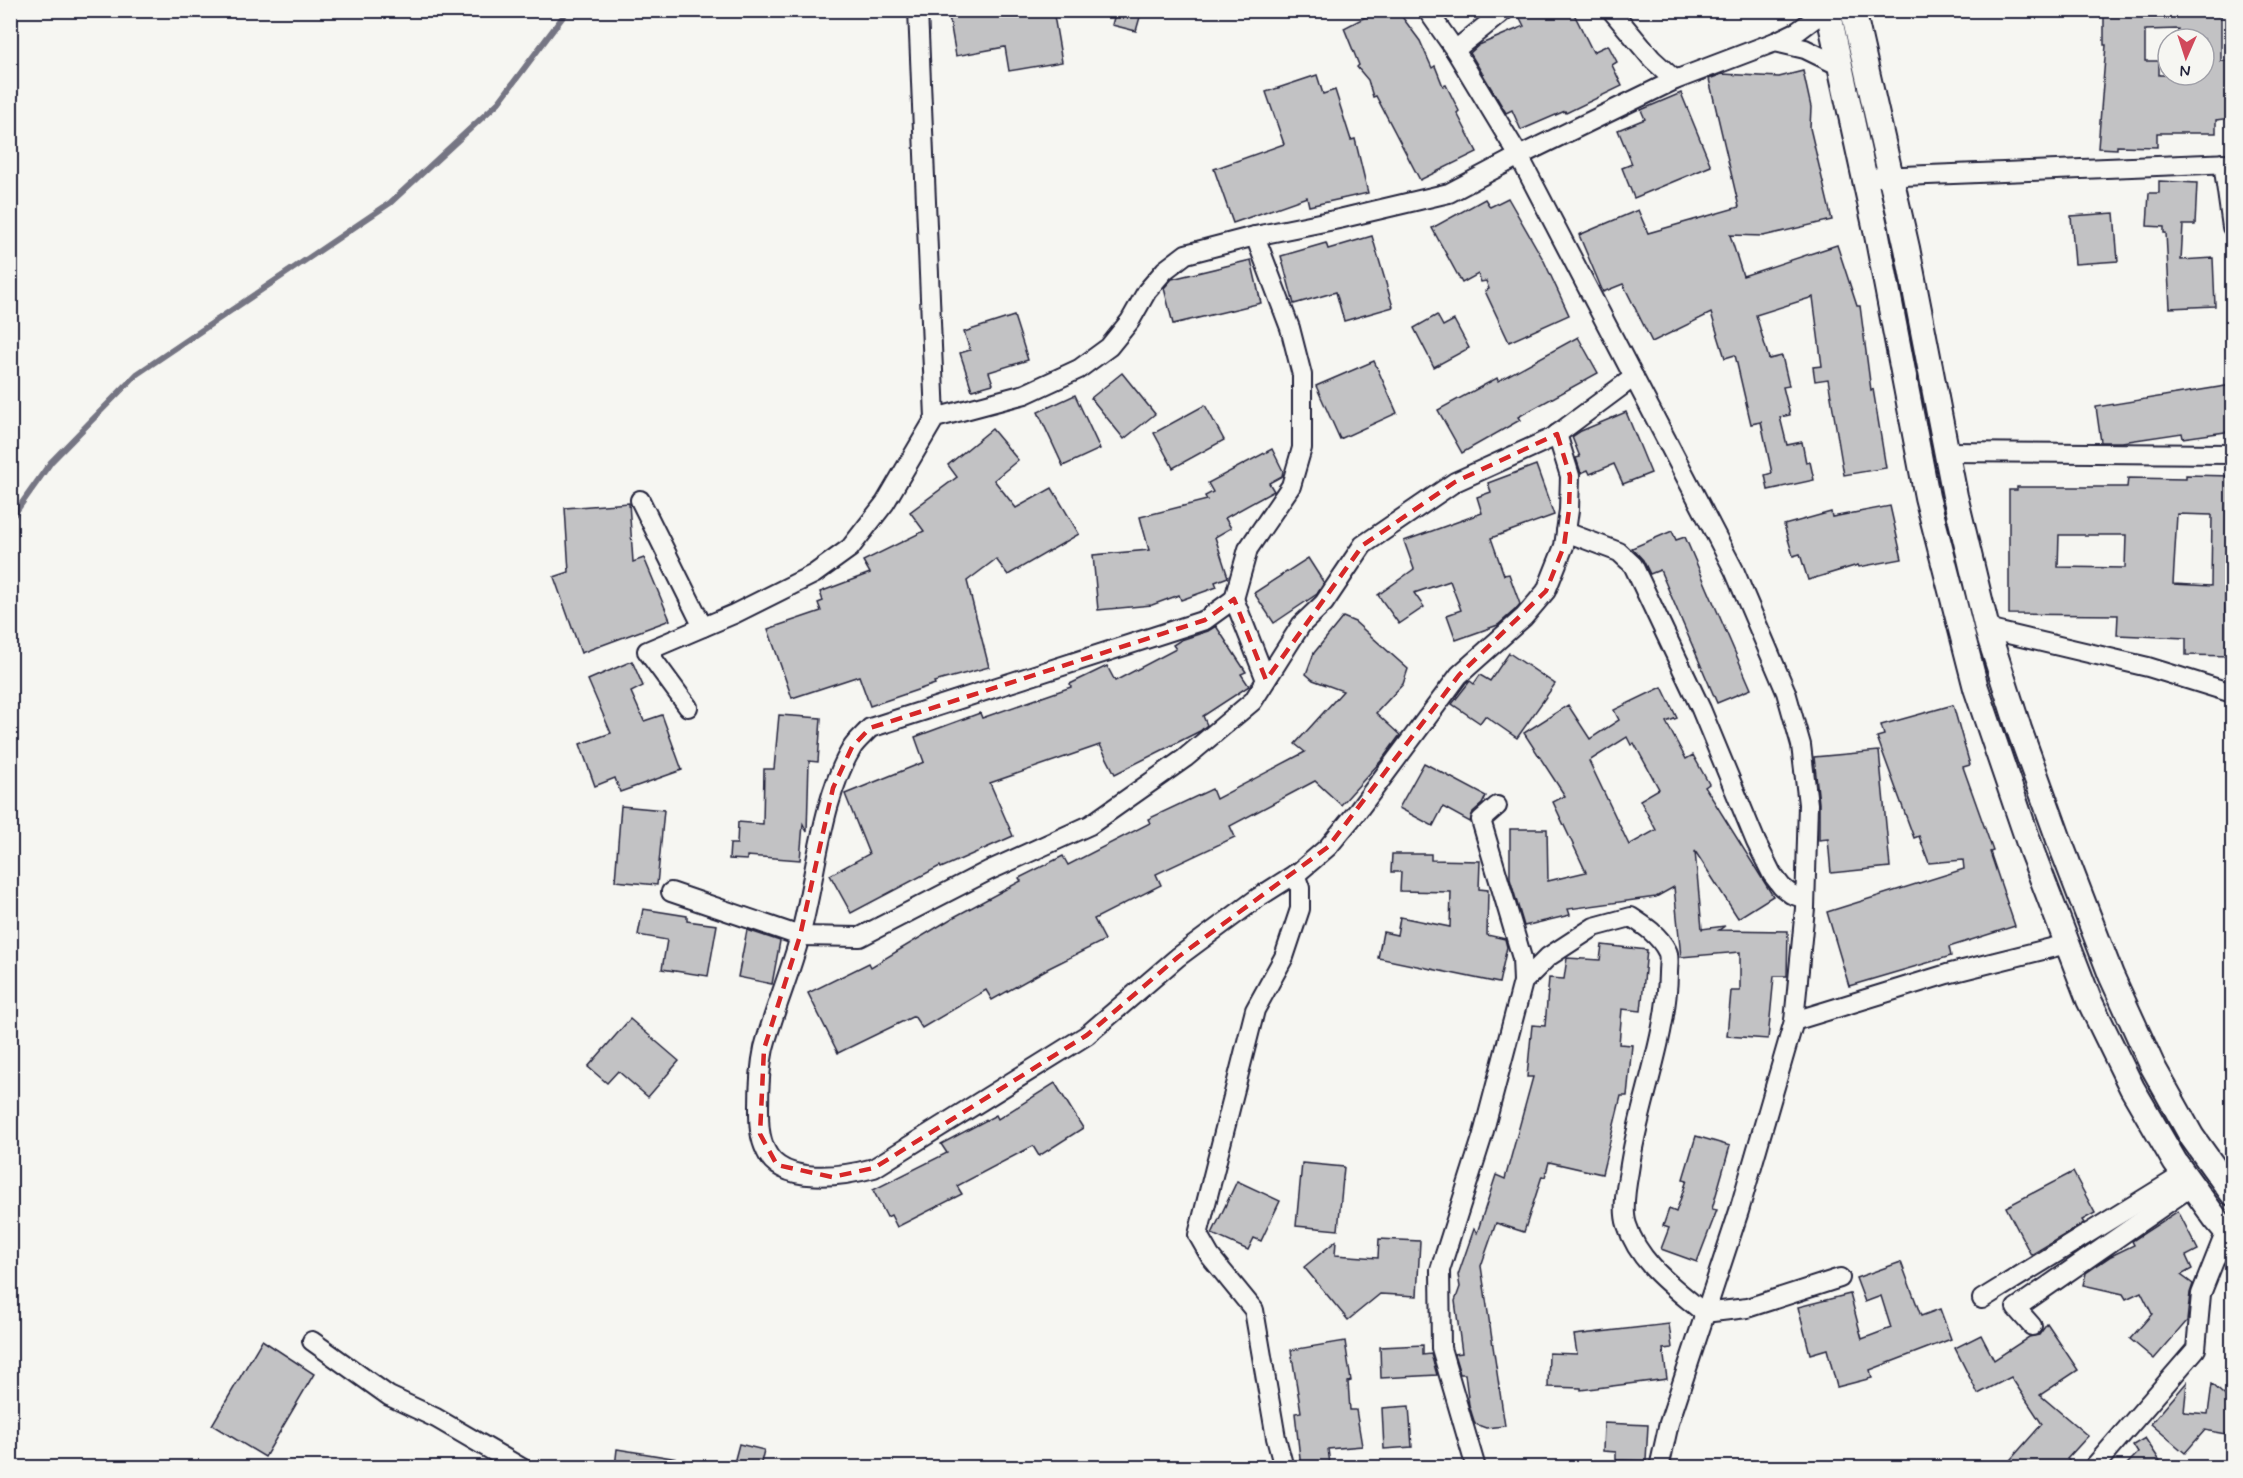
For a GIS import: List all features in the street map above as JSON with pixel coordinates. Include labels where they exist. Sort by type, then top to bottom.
[{"type":"main road","points":[[1828,10],[1864,178],[1927,497],[1976,688],[2032,852],[2089,1000],[2132,1088],[2188,1180],[2229,1235]]},
{"type":"main road","points":[[1853,10],[1907,248],[1946,452],[1987,629],[2019,729],[2111,975],[2153,1067],[2192,1137],[2232,1193]]},
{"type":"street","points":[[688,707],[647,651],[704,627],[814,574],[850,548],[885,503],[935,418],[918,10]]},
{"type":"street","points":[[1427,10],[1455,50],[1519,156],[1585,287],[1734,570],[1786,692],[1801,745],[1808,804],[1805,899],[1794,1021],[1739,1211],[1669,1423],[1659,1467]]},
{"type":"street","points":[[1455,50],[1505,10]]},
{"type":"street","points":[[1611,10],[1652,59],[1675,80]]},
{"type":"street","points":[[935,418],[1025,394],[1078,369],[1109,347],[1130,321],[1147,291],[1165,270],[1186,254],[1255,236],[1449,193],[1675,80],[1775,42],[1806,25],[1814,19],[1819,10]]},
{"type":"street","points":[[1775,42],[1805,49],[1840,66]]},
{"type":"street","points":[[1864,178],[2228,163],[2232,227]]},
{"type":"street","points":[[1255,236],[1290,328],[1302,375],[1302,448],[1292,486],[1248,549],[1234,599],[1266,680]]},
{"type":"street","points":[[671,892],[800,936],[860,937],[988,872],[1090,825],[1185,758],[1253,701],[1301,625],[1324,603],[1363,545],[1455,482],[1557,435],[1634,377]]},
{"type":"street","points":[[1234,599],[1205,620],[870,729],[852,747],[833,788],[800,936],[764,1049],[759,1094],[760,1134],[766,1154],[777,1165],[815,1176],[851,1175],[874,1168],[1087,1035],[1178,957],[1258,897],[1295,874],[1328,847],[1357,812],[1459,675],[1524,617],[1546,591],[1564,546],[1570,476],[1557,435]]},
{"type":"street","points":[[1946,452],[2232,454]]},
{"type":"street","points":[[640,500],[704,627]]},
{"type":"street","points":[[1566,532],[1619,552],[1633,566],[1701,709],[1756,842],[1772,874],[1791,894],[1805,899]]},
{"type":"street","points":[[1987,629],[2148,667],[2232,693]]},
{"type":"street","points":[[1476,1467],[1441,1348],[1440,1269],[1482,1138],[1523,981],[1521,958],[1481,820],[1497,806]]},
{"type":"street","points":[[1284,1467],[1276,1438],[1254,1310],[1210,1257],[1198,1235],[1255,1010],[1284,957],[1300,909],[1300,888],[1295,874]]},
{"type":"street","points":[[1523,981],[1548,957],[1594,927],[1631,917],[1651,929],[1668,952],[1668,985],[1660,1034],[1634,1135],[1626,1190],[1626,1223],[1636,1248],[1658,1274],[1704,1313],[1747,1308],[1840,1278]]},
{"type":"street","points":[[1794,1021],[1947,974],[2067,944]]},
{"type":"street","points":[[1982,1299],[2188,1180]]},
{"type":"street","points":[[2032,1326],[2016,1308],[2188,1180]]},
{"type":"street","points":[[2093,1467],[2196,1349],[2201,1294],[2229,1235]]},
{"type":"street","points":[[312,1341],[389,1396],[436,1418],[522,1467]]},
{"type":"highlighted area","points":[[1557,434],[1570,476],[1569,510],[1564,546],[1546,591],[1459,675],[1328,847],[1178,957],[1087,1035],[874,1168],[832,1177],[777,1165],[760,1134],[764,1049],[800,936],[833,788],[852,747],[870,728],[1205,620],[1234,599],[1266,680],[1363,545],[1455,482]]},
{"type":"building","points":[[948,10],[1053,10],[1062,62],[1009,71],[1005,47],[956,56]]},
{"type":"building","points":[[1116,10],[1142,10],[1136,31],[1112,25]]},
{"type":"building","points":[[1379,10],[1397,10],[1420,41],[1432,68],[1435,66],[1443,86],[1446,85],[1477,152],[1420,180],[1376,96],[1373,97],[1368,80],[1357,67],[1359,65],[1344,28]]},
{"type":"building","points":[[1516,10],[1572,10],[1593,52],[1608,45],[1617,62],[1612,65],[1622,86],[1566,113],[1565,111],[1521,130],[1512,110],[1506,113],[1470,53],[1479,45],[1524,26]]},
{"type":"building","points":[[2104,10],[2221,10],[2221,61],[2232,60],[2232,118],[2216,120],[2216,133],[2157,133],[2157,147],[2098,148],[2106,45],[2104,45]]},
{"type":"building","points":[[1803,71],[1811,107],[1810,128],[1832,220],[1763,236],[1730,235],[1743,276],[1837,245],[1857,306],[1860,306],[1871,390],[1873,389],[1886,468],[1844,475],[1828,379],[1815,381],[1813,367],[1822,366],[1813,297],[1756,315],[1769,359],[1782,356],[1789,386],[1783,387],[1790,415],[1780,417],[1787,445],[1802,442],[1806,463],[1810,462],[1814,480],[1768,490],[1765,475],[1772,473],[1761,422],[1751,424],[1735,355],[1725,358],[1711,313],[1652,342],[1623,284],[1603,292],[1579,235],[1638,210],[1648,233],[1739,207],[1709,79],[1722,74],[1779,77]]},
{"type":"building","points":[[1317,75],[1323,94],[1335,90],[1351,140],[1355,139],[1368,193],[1309,206],[1307,197],[1233,223],[1214,169],[1284,144],[1266,92]]},
{"type":"building","points":[[1681,93],[1711,166],[1634,198],[1622,168],[1632,164],[1618,130],[1645,119],[1641,110]]},
{"type":"building","points":[[2159,181],[2197,183],[2195,225],[2183,225],[2181,260],[2213,258],[2215,306],[2170,308],[2166,233],[2164,233],[2164,227],[2147,226],[2149,193],[2159,193]]},
{"type":"building","points":[[1508,198],[1544,261],[1569,315],[1509,342],[1485,291],[1489,289],[1486,281],[1481,282],[1478,274],[1462,283],[1432,228],[1485,199],[1490,207]]},
{"type":"building","points":[[2114,213],[2118,261],[2075,264],[2071,216]]},
{"type":"building","points":[[1372,236],[1393,307],[1344,321],[1336,292],[1294,304],[1281,256],[1326,243],[1328,249]]},
{"type":"building","points":[[1251,260],[1261,303],[1173,324],[1164,288],[1172,279]]},
{"type":"building","points":[[1437,315],[1443,326],[1454,320],[1469,348],[1434,367],[1414,328]]},
{"type":"building","points":[[1014,316],[1028,360],[989,372],[993,384],[972,390],[960,353],[970,350],[964,332]]},
{"type":"building","points":[[1578,337],[1598,373],[1518,417],[1520,420],[1462,453],[1438,410],[1497,378],[1498,381]]},
{"type":"building","points":[[1374,361],[1397,413],[1340,439],[1316,386]]},
{"type":"building","points":[[1122,373],[1155,414],[1124,439],[1091,398]]},
{"type":"building","points":[[2232,385],[2232,431],[2183,438],[2182,433],[2122,442],[2101,442],[2096,407]]},
{"type":"building","points":[[1075,395],[1100,449],[1063,466],[1038,412]]},
{"type":"building","points":[[1205,405],[1224,440],[1173,468],[1154,433]]},
{"type":"building","points":[[1626,412],[1651,473],[1623,484],[1614,464],[1590,474],[1588,470],[1581,473],[1576,458],[1580,457],[1572,437]]},
{"type":"building","points":[[992,429],[1018,460],[994,480],[1016,508],[1052,488],[1079,534],[1008,575],[996,559],[967,581],[989,667],[934,682],[935,684],[870,706],[859,676],[792,698],[768,629],[821,611],[818,603],[823,601],[820,592],[870,573],[863,561],[924,531],[910,512],[957,477],[948,465]]},
{"type":"building","points":[[1272,449],[1283,471],[1282,476],[1269,483],[1274,491],[1225,518],[1231,528],[1215,537],[1228,577],[1215,582],[1217,587],[1181,600],[1179,595],[1152,605],[1098,610],[1093,555],[1149,550],[1140,517],[1207,500],[1205,496],[1213,492],[1208,483]]},
{"type":"building","points":[[1536,465],[1554,515],[1491,538],[1504,575],[1509,574],[1520,604],[1516,609],[1498,625],[1456,640],[1447,615],[1461,610],[1450,581],[1414,593],[1424,607],[1399,624],[1378,595],[1414,569],[1404,541],[1482,513],[1477,497],[1491,492],[1488,483]]},
{"type":"building","points":[[2186,475],[2232,476],[2232,571],[2226,571],[2225,612],[2232,612],[2232,656],[2186,655],[2186,638],[2117,635],[2118,615],[2009,614],[2009,490],[2017,490],[2017,487],[2127,487],[2128,478],[2186,479]],"holes":[[[2177,514],[2212,515],[2211,586],[2173,584]],[[2059,535],[2126,535],[2125,568],[2058,567]]]},
{"type":"building","points":[[629,503],[633,562],[644,558],[670,620],[581,653],[554,577],[569,572],[565,508]]},
{"type":"building","points":[[1890,506],[1902,559],[1859,567],[1858,565],[1808,580],[1800,554],[1793,556],[1784,525],[1831,512],[1832,517]]},
{"type":"building","points":[[1672,531],[1676,540],[1685,537],[1751,689],[1717,703],[1660,570],[1650,574],[1643,560],[1632,548]]},
{"type":"building","points":[[1308,558],[1324,583],[1317,594],[1274,623],[1254,593]]},
{"type":"building","points":[[1343,617],[1355,622],[1408,669],[1403,684],[1376,713],[1400,735],[1381,761],[1341,805],[1315,781],[1230,826],[1235,837],[1156,874],[1161,885],[1094,919],[1105,940],[992,1000],[986,990],[922,1028],[914,1016],[838,1053],[808,993],[869,963],[871,967],[954,917],[1021,881],[1019,878],[1063,856],[1068,865],[1150,823],[1148,819],[1212,789],[1216,799],[1305,752],[1295,744],[1343,691],[1313,680],[1306,674],[1314,653]]},
{"type":"building","points":[[1216,626],[1246,672],[1241,674],[1249,686],[1203,716],[1207,725],[1200,731],[1115,774],[1100,745],[990,783],[1013,836],[941,868],[940,866],[851,913],[830,875],[869,854],[845,794],[924,762],[915,737],[980,713],[982,718],[1071,687],[1070,684],[1107,666],[1115,681],[1176,649],[1173,645],[1181,640]]},
{"type":"building","points":[[1509,653],[1555,684],[1517,738],[1485,716],[1480,723],[1452,704],[1470,681],[1474,684],[1480,675],[1490,681]]},
{"type":"building","points":[[632,661],[643,686],[631,692],[644,721],[662,715],[682,770],[620,792],[615,778],[595,786],[580,744],[611,733],[588,680]]},
{"type":"building","points":[[1662,687],[1677,718],[1666,722],[1686,759],[1693,755],[1709,784],[1705,787],[1773,896],[1738,918],[1695,851],[1702,929],[1725,926],[1719,930],[1788,931],[1787,976],[1774,976],[1768,1039],[1727,1036],[1731,991],[1740,991],[1740,952],[1681,957],[1674,887],[1656,897],[1568,909],[1570,915],[1524,926],[1510,879],[1510,829],[1547,829],[1548,881],[1586,872],[1553,802],[1565,796],[1524,733],[1568,705],[1590,739],[1619,720],[1614,710]],"holes":[[[1627,737],[1631,745],[1634,743],[1659,789],[1640,800],[1656,830],[1629,845],[1589,761]]]},
{"type":"building","points":[[1953,705],[1970,765],[1963,767],[1993,851],[1990,852],[2015,926],[1949,947],[1951,956],[1849,986],[1827,912],[1964,869],[1963,860],[1929,863],[1919,836],[1914,838],[1877,737],[1884,735],[1881,725]]},
{"type":"building","points":[[779,715],[821,718],[818,762],[809,761],[807,832],[803,824],[800,860],[747,856],[747,860],[729,859],[730,844],[737,844],[738,822],[763,824],[764,769],[774,769]]},
{"type":"building","points":[[1879,751],[1890,867],[1831,873],[1828,839],[1819,840],[1819,803],[1814,757]]},
{"type":"building","points":[[1424,763],[1486,796],[1482,804],[1473,812],[1470,822],[1443,807],[1433,826],[1399,808]]},
{"type":"building","points":[[621,806],[664,810],[657,885],[615,881]]},
{"type":"building","points":[[1392,854],[1431,854],[1431,860],[1480,861],[1479,889],[1488,890],[1487,935],[1505,939],[1507,947],[1499,983],[1378,958],[1383,932],[1397,935],[1400,917],[1450,927],[1451,892],[1400,891],[1401,872],[1391,872]]},
{"type":"building","points":[[643,909],[687,916],[687,921],[717,925],[708,976],[662,969],[667,940],[638,935]]},
{"type":"building","points":[[747,930],[780,941],[772,984],[738,977]]},
{"type":"building","points":[[1602,945],[1647,950],[1641,1011],[1622,1009],[1619,1044],[1632,1045],[1627,1096],[1621,1096],[1602,1174],[1549,1162],[1545,1177],[1542,1176],[1524,1232],[1496,1223],[1481,1266],[1505,1426],[1486,1428],[1475,1424],[1469,1405],[1465,1374],[1460,1374],[1454,1354],[1462,1353],[1455,1301],[1460,1287],[1458,1275],[1474,1229],[1477,1233],[1496,1175],[1505,1179],[1533,1077],[1527,1077],[1532,1025],[1545,1026],[1549,978],[1564,979],[1567,958],[1600,960]]},
{"type":"building","points":[[630,1019],[679,1061],[648,1097],[618,1071],[607,1083],[588,1067]]},
{"type":"building","points":[[1055,1083],[1083,1128],[1039,1156],[1033,1146],[957,1186],[962,1194],[897,1227],[891,1215],[887,1217],[873,1190],[947,1153],[941,1144],[996,1115],[998,1119]]},
{"type":"building","points":[[1696,1136],[1730,1146],[1712,1209],[1717,1210],[1697,1262],[1661,1249],[1669,1228],[1663,1226],[1669,1209],[1676,1212],[1687,1180],[1683,1179]]},
{"type":"building","points":[[1302,1163],[1344,1167],[1338,1230],[1296,1226]]},
{"type":"building","points":[[2073,1172],[2095,1213],[2082,1220],[2084,1223],[2031,1255],[2006,1207]]},
{"type":"building","points":[[1237,1181],[1280,1201],[1261,1241],[1254,1238],[1248,1250],[1212,1234]]},
{"type":"building","points":[[2178,1211],[2198,1250],[2186,1256],[2192,1269],[2181,1275],[2193,1284],[2187,1321],[2154,1359],[2130,1339],[2152,1314],[2141,1292],[2126,1299],[2123,1294],[2083,1285],[2086,1273],[2111,1256],[2134,1245],[2132,1241]]},
{"type":"building","points":[[1379,1239],[1420,1241],[1417,1296],[1380,1294],[1348,1320],[1304,1267],[1336,1241],[1335,1255],[1378,1258]]},
{"type":"building","points":[[1901,1262],[1921,1316],[1940,1309],[1951,1339],[1870,1370],[1872,1378],[1837,1387],[1827,1349],[1810,1354],[1798,1307],[1850,1294],[1862,1339],[1891,1328],[1881,1296],[1865,1302],[1856,1278]]},
{"type":"building","points":[[1669,1324],[1672,1348],[1663,1349],[1667,1379],[1581,1390],[1581,1388],[1548,1387],[1549,1353],[1577,1354],[1574,1335]]},
{"type":"building","points":[[2047,1324],[2078,1370],[2040,1395],[2088,1436],[2067,1459],[2076,1467],[2004,1467],[2042,1424],[2011,1377],[1978,1394],[1955,1348],[1981,1335],[1994,1360],[2029,1337],[2039,1335]]},
{"type":"building","points":[[262,1340],[314,1374],[265,1457],[212,1425]]},
{"type":"building","points":[[1345,1341],[1351,1381],[1348,1382],[1350,1410],[1356,1410],[1362,1446],[1328,1449],[1330,1464],[1301,1467],[1295,1413],[1301,1412],[1291,1350]]},
{"type":"building","points":[[1423,1345],[1423,1355],[1431,1354],[1437,1375],[1381,1378],[1380,1347]]},
{"type":"building","points":[[2187,1382],[2184,1412],[2208,1414],[2212,1384],[2232,1402],[2232,1435],[2205,1430],[2185,1453],[2151,1424]]},
{"type":"building","points":[[1409,1406],[1412,1447],[1384,1449],[1382,1408]]},
{"type":"building","points":[[1604,1423],[1648,1425],[1646,1461],[1616,1460],[1616,1452],[1603,1451]]},
{"type":"building","points":[[2145,1438],[2164,1467],[2124,1467],[2138,1453],[2133,1445]]},
{"type":"building","points":[[739,1444],[764,1450],[760,1467],[734,1463]]},
{"type":"building","points":[[617,1449],[678,1459],[678,1467],[615,1467]]},
{"type":"waterway","points":[[10,520],[51,462],[137,374],[390,203],[499,102],[568,10]]}]
